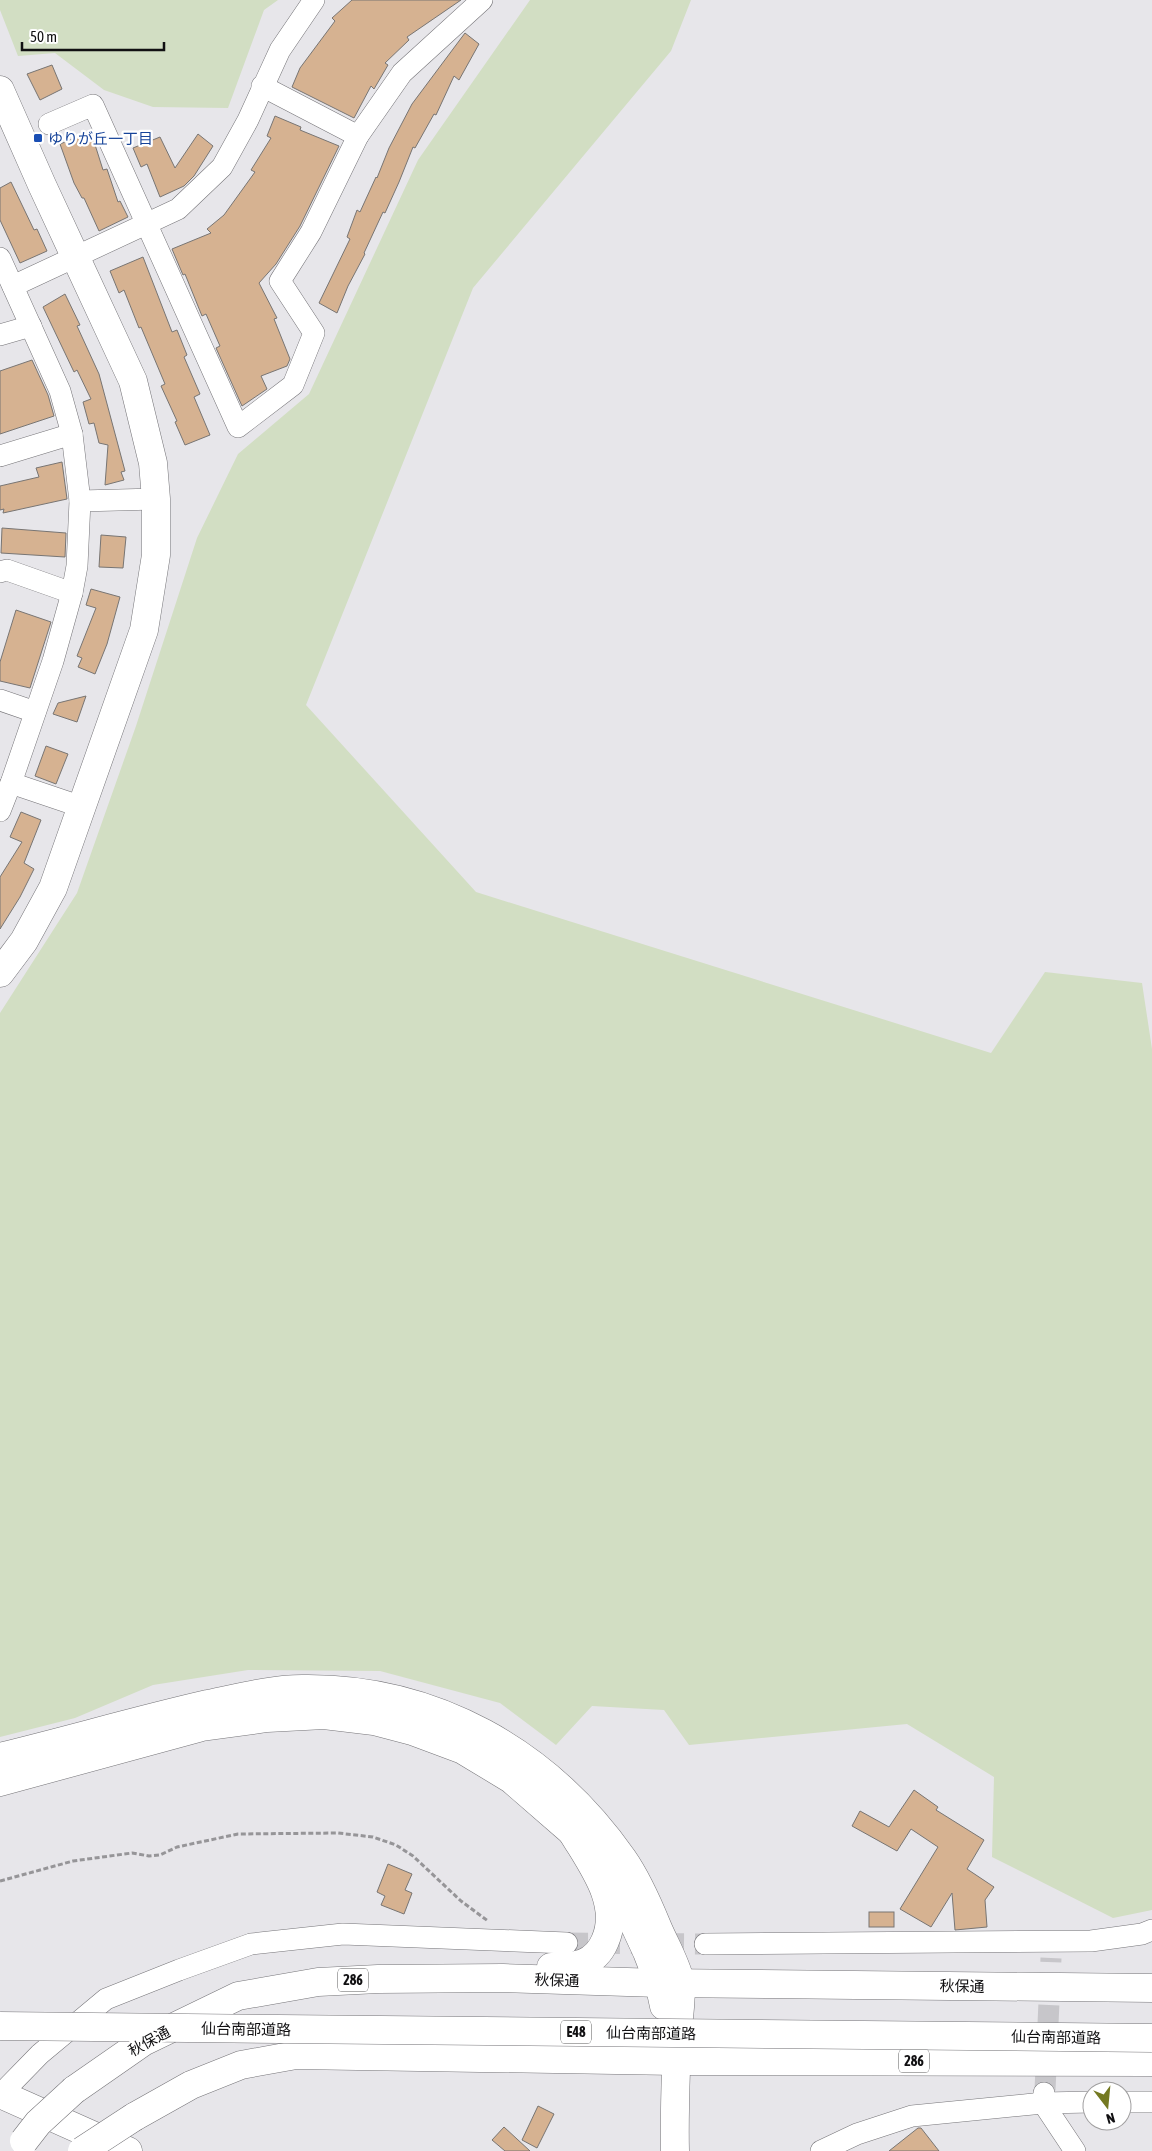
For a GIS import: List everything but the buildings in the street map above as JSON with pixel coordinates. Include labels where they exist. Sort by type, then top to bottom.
[{"type":"main road","points":[[0,90],[75,258],[133,381],[151,455],[156,499],[156,554],[144,630],[52,888],[24,941],[0,973]]},
{"type":"main road","points":[[0,1757],[182,1710],[251,1695],[299,1689],[349,1690],[405,1702],[480,1730],[521,1756],[563,1788],[595,1822],[625,1861],[651,1911],[669,1982],[676,2061],[675,2151]]},
{"type":"main road","points":[[0,1782],[202,1727],[267,1718],[324,1715],[374,1721],[412,1731],[463,1750],[511,1779],[572,1832],[620,1894],[647,1952],[669,1982]]},
{"type":"main road","points":[[404,1979],[439,1969],[581,1965],[600,1952],[610,1930],[611,1910],[603,1887],[572,1832]]},
{"type":"main road","name":"秋保通","points":[[20,2146],[38,2124],[74,2090],[143,2042],[238,1996],[318,1982],[503,1978],[1152,1988]]},
{"type":"main road","name":"仙台南部道路","points":[[0,2026],[1152,2038]]},
{"type":"main road","name":"286","points":[[82,2151],[134,2117],[191,2086],[241,2065],[296,2055],[676,2061],[1152,2062]]},
{"type":"main road","points":[[0,2094],[128,2151]]},
{"type":"street","points":[[13,286],[178,209],[222,167],[248,120],[280,50],[314,0]]},
{"type":"street","points":[[49,124],[93,105],[238,427],[293,385],[314,333],[280,281],[311,232],[358,136],[402,73],[482,0]]},
{"type":"street","points":[[262,86],[358,136]]},
{"type":"street","points":[[0,258],[60,391],[72,434],[80,501],[77,566],[72,593],[52,661],[0,811]]},
{"type":"street","points":[[0,336],[31,326]]},
{"type":"street","points":[[0,456],[72,434]]},
{"type":"street","points":[[80,501],[156,499]]},
{"type":"street","points":[[0,572],[7,570],[72,593]]},
{"type":"street","points":[[0,700],[35,712]]},
{"type":"street","points":[[11,783],[82,807]]},
{"type":"street","points":[[705,1944],[1053,1949],[1091,1941],[1142,1934],[1152,1930]]},
{"type":"street","points":[[0,2094],[40,2054],[106,1999],[251,1944],[343,1934],[567,1943]]},
{"type":"street","points":[[1044,2096],[1075,2151]]},
{"type":"street","points":[[821,2151],[857,2134],[912,2116],[1044,2096],[1082,2101]]},
{"type":"street","points":[[1132,2102],[1152,2102]]},
{"type":"path","points":[[0,1881],[73,1861],[132,1853],[149,1856],[160,1855],[177,1847],[238,1834],[338,1833],[373,1838],[396,1845],[413,1856],[508,1940]]},
{"type":"green space","points":[[0,0],[278,0],[264,10],[228,108],[153,107],[104,90],[55,53],[18,56],[0,10]]},
{"type":"green space","points":[[530,0],[691,0],[671,51],[473,288],[306,705],[476,892],[991,1053],[1045,972],[1142,983],[1152,1049],[1152,1910],[1113,1918],[992,1857],[994,1777],[907,1724],[689,1745],[664,1710],[592,1706],[556,1745],[500,1703],[380,1671],[248,1670],[153,1685],[75,1718],[0,1737],[0,1013],[77,893],[136,726],[197,538],[238,454],[309,394],[418,160]]},
{"type":"tunnel","points":[[567,1943],[705,1944]]},
{"type":"tunnel","points":[[1045,2090],[1051,1958]]},
{"type":"place","name":"ゆりが丘一丁目","points":[[38,138]]}]
